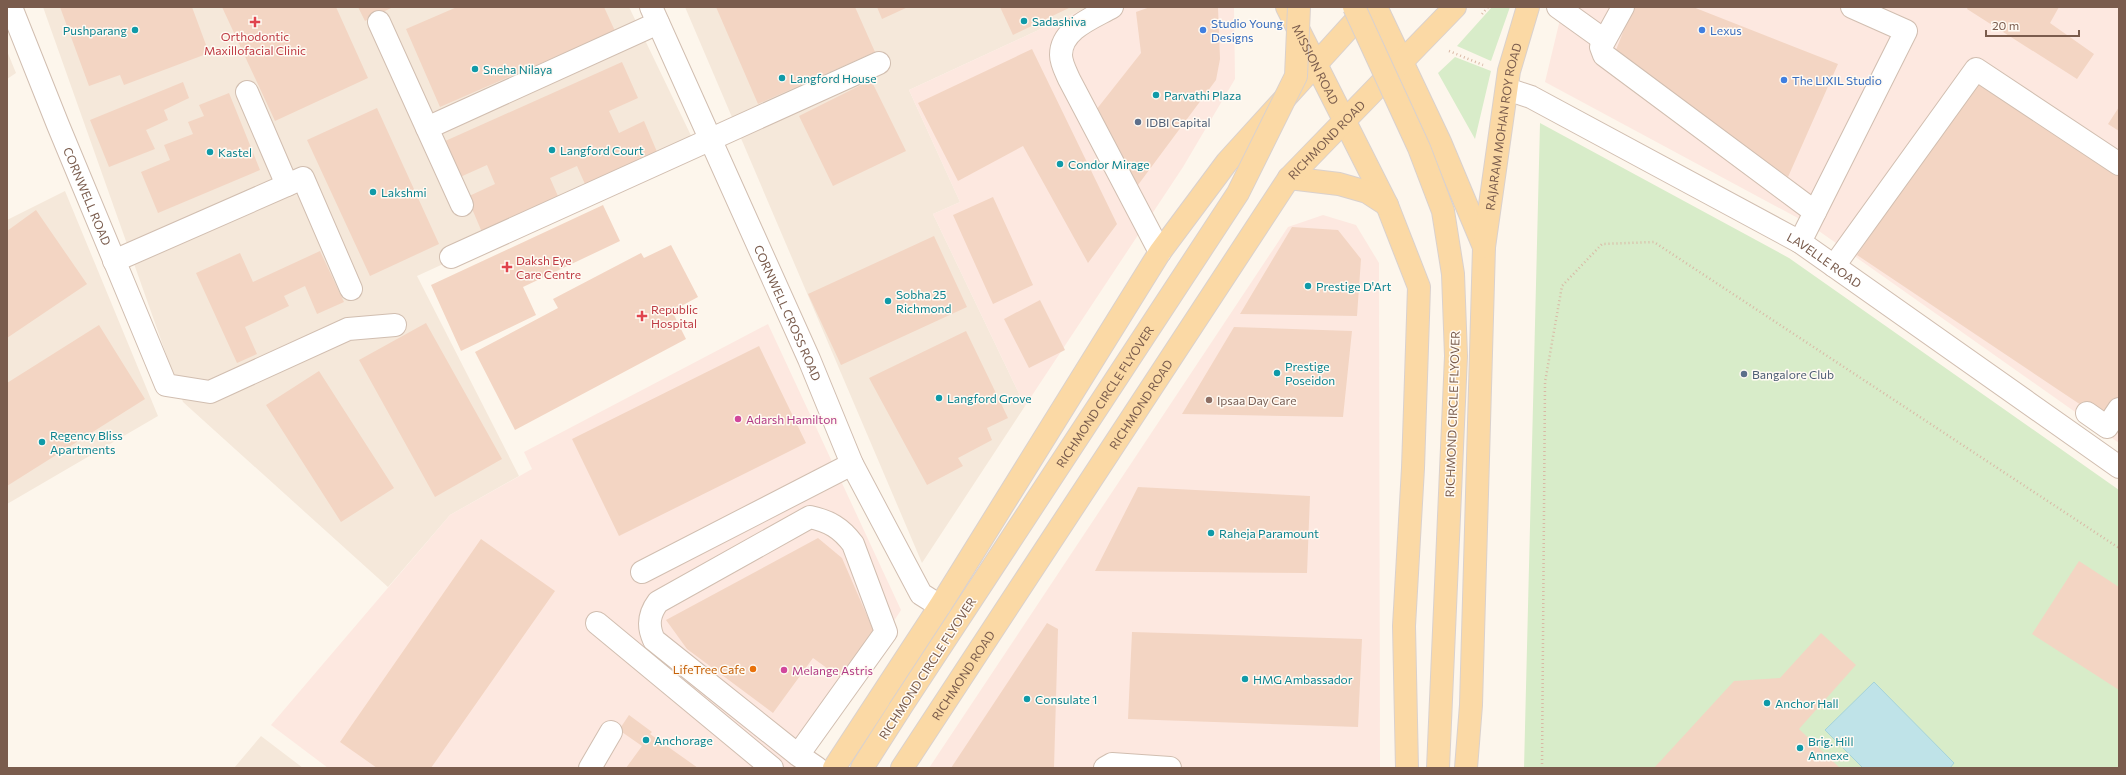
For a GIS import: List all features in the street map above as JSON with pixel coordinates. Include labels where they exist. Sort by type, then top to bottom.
[{"type":"main road","name":"MISSION ROAD","points":[[1287,7],[1343,122],[1387,205],[1419,287],[1413,468],[1404,626],[1407,768]]},
{"type":"main road","name":"RICHMOND CIRCLE FLYOVER","points":[[862,768],[1238,193],[1296,76],[1299,7]]},
{"type":"main road","name":"RICHMOND CIRCLE FLYOVER","points":[[1354,7],[1419,148],[1443,211],[1453,274],[1456,356],[1438,768]]},
{"type":"main road","points":[[834,768],[940,606],[1160,252],[1207,187],[1258,127],[1368,7]]},
{"type":"main road","points":[[1376,7],[1440,142],[1484,248]]},
{"type":"main road","name":"RICHMOND ROAD","points":[[902,768],[1290,178],[1402,60],[1455,7]]},
{"type":"main road","name":"RAJARAM MOHAN ROY ROAD","points":[[1466,768],[1471,705],[1484,248],[1508,88],[1509,71],[1528,7]]},
{"type":"main road","points":[[1290,178],[1339,184],[1367,192],[1387,205]]},
{"type":"street","name":"CORNWELL ROAD","points":[[11,7],[166,385],[210,392],[348,329],[395,325]]},
{"type":"street","points":[[1112,7],[1073,30],[1064,39],[1061,56],[1069,79],[1160,252]]},
{"type":"street","points":[[1558,7],[1604,40]]},
{"type":"street","points":[[1623,7],[1601,47],[1604,55],[1817,209]]},
{"type":"street","points":[[1800,242],[1906,32],[1852,7]]},
{"type":"street","points":[[427,128],[654,15]]},
{"type":"street","name":"CORNWELL CROSS ROAD","points":[[654,15],[809,359],[852,464],[921,594],[940,606]]},
{"type":"street","points":[[379,22],[462,205]]},
{"type":"street","points":[[451,257],[879,63]]},
{"type":"street","points":[[1834,266],[1976,69],[2119,164]]},
{"type":"street","name":"LAVELLE ROAD","points":[[1508,88],[1531,97],[1800,242],[2119,467]]},
{"type":"street","points":[[247,92],[287,185]]},
{"type":"street","points":[[114,261],[303,178],[351,289]]},
{"type":"street","points":[[1817,209],[1840,197],[1847,180]]},
{"type":"street","points":[[2083,442],[2092,416],[2107,427],[2119,409]]},
{"type":"street","points":[[642,572],[852,464]]},
{"type":"street","points":[[798,755],[886,632],[853,544],[845,533],[834,525],[822,519],[810,517],[658,602],[653,609],[649,625],[654,640],[798,755],[817,768]]},
{"type":"street","points":[[597,623],[766,766]]},
{"type":"street","points":[[590,768],[611,732]]},
{"type":"street","points":[[1105,768],[1112,764],[1170,768]]},
{"type":"path","points":[[1478,18],[1488,7]]},
{"type":"path","points":[[1445,55],[1454,45]]},
{"type":"path","points":[[1449,50],[1485,66]]},
{"type":"path","points":[[1542,768],[1545,382],[1562,286],[1602,244],[1654,242],[2119,548]]},
{"type":"shaded area","points":[[43,7],[629,7],[697,148],[417,276],[519,476],[450,515],[388,587],[183,402]]},
{"type":"shaded area","points":[[685,7],[1088,7],[909,90],[960,202],[933,214],[1025,406],[922,563]]},
{"type":"shaded area","points":[[1088,7],[1234,7],[1235,79],[1183,167],[1025,406],[933,214],[960,202],[909,90]]},
{"type":"shaded area","points":[[1563,7],[2119,7],[2119,443],[1809,224],[1545,82]]},
{"type":"shaded area","points":[[7,51],[16,73],[7,79]]},
{"type":"shaded area","points":[[65,191],[158,416],[7,504],[7,220]]},
{"type":"shaded area","points":[[1323,215],[1356,225],[1379,263],[1380,768],[929,768],[1288,227]]},
{"type":"shaded area","points":[[768,324],[901,610],[800,768],[328,768],[271,725],[450,515],[532,469],[524,452]]},
{"type":"shaded area","points":[[261,736],[303,768],[234,768]]},
{"type":"green space","points":[[1492,7],[1510,7],[1491,61],[1457,46]]},
{"type":"green space","points":[[1455,57],[1491,71],[1475,139],[1438,73]]},
{"type":"green space","name":"Bangalore Club","points":[[1540,123],[1789,258],[2119,490],[2119,768],[1524,768]]},
{"type":"water","points":[[1874,682],[1954,763],[1950,768],[1863,768],[1825,730]]},
{"type":"building","name":"Pushparang","points":[[60,7],[192,7],[209,53],[124,85],[120,75],[89,86]]},
{"type":"building","points":[[222,7],[336,7],[368,78],[275,121]]},
{"type":"building","points":[[358,7],[393,7],[365,21]]},
{"type":"building","name":"Sneha Nilaya","points":[[457,7],[604,7],[615,31],[440,107],[406,29]]},
{"type":"building","name":"Langford House","points":[[716,7],[855,7],[875,52],[758,104]]},
{"type":"building","points":[[877,7],[908,7],[882,19]]},
{"type":"building","name":"Sadashiva","points":[[1000,7],[1071,7],[1013,35]]},
{"type":"building","name":"Parvathi Plaza","points":[[1150,7],[1218,7],[1220,59],[1216,80],[1135,189],[1096,110],[1141,53],[1136,12]]},
{"type":"building","points":[[1633,7],[1693,7],[1838,64],[1788,177],[1614,55]]},
{"type":"building","points":[[1968,7],[2059,7],[2050,23],[2094,54],[2077,79],[1967,9]]},
{"type":"building","name":"Condor Mirage","points":[[1032,49],[1117,224],[1088,263],[1023,146],[958,181],[918,103]]},
{"type":"building","name":"Langford Court","points":[[622,62],[638,98],[609,111],[619,133],[644,121],[660,159],[588,191],[577,166],[550,178],[561,203],[484,237],[467,197],[495,184],[487,165],[458,178],[443,142]]},
{"type":"building","points":[[1979,75],[2119,169],[2119,400],[2105,421],[1857,255]]},
{"type":"building","points":[[871,80],[906,151],[833,186],[799,116]]},
{"type":"building","points":[[183,82],[189,98],[164,110],[168,120],[146,130],[155,149],[109,167],[90,120]]},
{"type":"building","name":"Kastel","points":[[229,93],[260,170],[158,213],[141,172],[170,160],[164,145],[193,134],[188,122],[204,116],[199,105]]},
{"type":"building","points":[[2119,107],[2119,131],[2108,124]]},
{"type":"building","name":"Lakshmi","points":[[377,108],[439,244],[370,276],[307,140]]},
{"type":"building","points":[[993,197],[1033,285],[993,304],[953,215]]},
{"type":"building","points":[[603,205],[620,241],[523,287],[536,315],[461,351],[431,285]]},
{"type":"building","points":[[36,210],[87,284],[7,338],[7,231]]},
{"type":"building","name":"Prestige D'Art","points":[[1292,227],[1338,230],[1361,259],[1357,316],[1240,314]]},
{"type":"building","name":"Sobha 25 Richmond","points":[[934,236],[967,307],[841,365],[808,294]]},
{"type":"building","points":[[671,245],[698,297],[672,311],[686,339],[515,430],[475,352],[558,308],[553,299],[641,253],[644,258]]},
{"type":"building","points":[[320,251],[344,302],[317,314],[305,286],[284,296],[289,306],[245,327],[257,354],[237,363],[196,273],[240,253],[253,282]]},
{"type":"building","points":[[1040,300],[1065,350],[1029,368],[1004,319]]},
{"type":"building","points":[[426,323],[502,459],[435,497],[359,360]]},
{"type":"building","name":"Regency Bliss Apartments","points":[[99,325],[145,399],[7,486],[7,383]]},
{"type":"building","name":"Prestige Poseidon","points":[[1234,327],[1352,331],[1343,417],[1182,414]]},
{"type":"building","name":"Langford Grove","points":[[966,331],[1008,418],[987,428],[992,440],[958,458],[963,466],[927,485],[869,378]]},
{"type":"building","points":[[759,346],[806,443],[619,536],[572,439]]},
{"type":"building","points":[[319,371],[394,488],[341,522],[266,405]]},
{"type":"building","name":"Raheja Paramount","points":[[1138,487],[1310,496],[1307,573],[1095,571]]},
{"type":"building","points":[[818,538],[842,558],[875,634],[842,679],[813,658],[773,713],[687,649],[666,620]]},
{"type":"building","points":[[481,539],[555,591],[431,768],[377,768],[340,742]]},
{"type":"building","points":[[2079,561],[2119,587],[2119,690],[2032,634]]},
{"type":"building","name":"Consulate 1","points":[[1047,623],[1058,629],[1054,768],[951,768]]},
{"type":"building","name":"HMG Ambassador","points":[[1132,632],[1362,639],[1358,727],[1128,719]]},
{"type":"building","name":"Anchor Hall","points":[[1821,633],[1856,665],[1799,729],[1840,768],[1654,768],[1734,681],[1780,678]]},
{"type":"building","name":"Anchorage","points":[[629,715],[652,732],[650,734],[698,768],[626,768],[642,746],[619,730]]},
{"type":"place","name":"Sadashiva","points":[[1024,21]]},
{"type":"place","name":"Orthodontic Maxillofacial Clinic","points":[[255,22]]},
{"type":"place","name":"Pushparang","points":[[135,30]]},
{"type":"place","name":"Studio Young Designs","points":[[1203,30]]},
{"type":"place","name":"Lexus","points":[[1702,30]]},
{"type":"place","name":"Sneha Nilaya","points":[[475,69]]},
{"type":"place","name":"Langford House","points":[[782,78]]},
{"type":"place","name":"The LIXIL Studio","points":[[1784,80]]},
{"type":"place","name":"Parvathi Plaza","points":[[1156,95]]},
{"type":"place","name":"IDBI Capital","points":[[1138,122]]},
{"type":"place","name":"Langford Court","points":[[552,150]]},
{"type":"place","name":"Kastel","points":[[210,152]]},
{"type":"place","name":"Condor Mirage","points":[[1060,164]]},
{"type":"place","name":"Lakshmi","points":[[373,192]]},
{"type":"place","name":"Daksh Eye Care Centre","points":[[507,267]]},
{"type":"place","name":"Prestige D'Art","points":[[1308,286]]},
{"type":"place","name":"Sobha 25 Richmond","points":[[888,301]]},
{"type":"place","name":"Republic Hospital","points":[[642,316]]},
{"type":"place","name":"Prestige Poseidon","points":[[1277,373]]},
{"type":"place","name":"Bangalore Club","points":[[1744,374]]},
{"type":"place","name":"Langford Grove","points":[[939,398]]},
{"type":"place","name":"Ipsaa Day Care","points":[[1209,400]]},
{"type":"place","name":"Adarsh Hamilton","points":[[738,419]]},
{"type":"place","name":"Regency Bliss Apartments","points":[[42,442]]},
{"type":"place","name":"Raheja Paramount","points":[[1211,533]]},
{"type":"place","name":"LifeTree Cafe","points":[[753,669]]},
{"type":"place","name":"Melange Astris","points":[[784,670]]},
{"type":"place","name":"HMG Ambassador","points":[[1245,679]]},
{"type":"place","name":"Consulate 1","points":[[1027,699]]},
{"type":"place","name":"Anchor Hall","points":[[1767,703]]},
{"type":"place","name":"Anchorage","points":[[646,740]]},
{"type":"place","name":"Brig. Hill Annexe","points":[[1800,748]]}]
